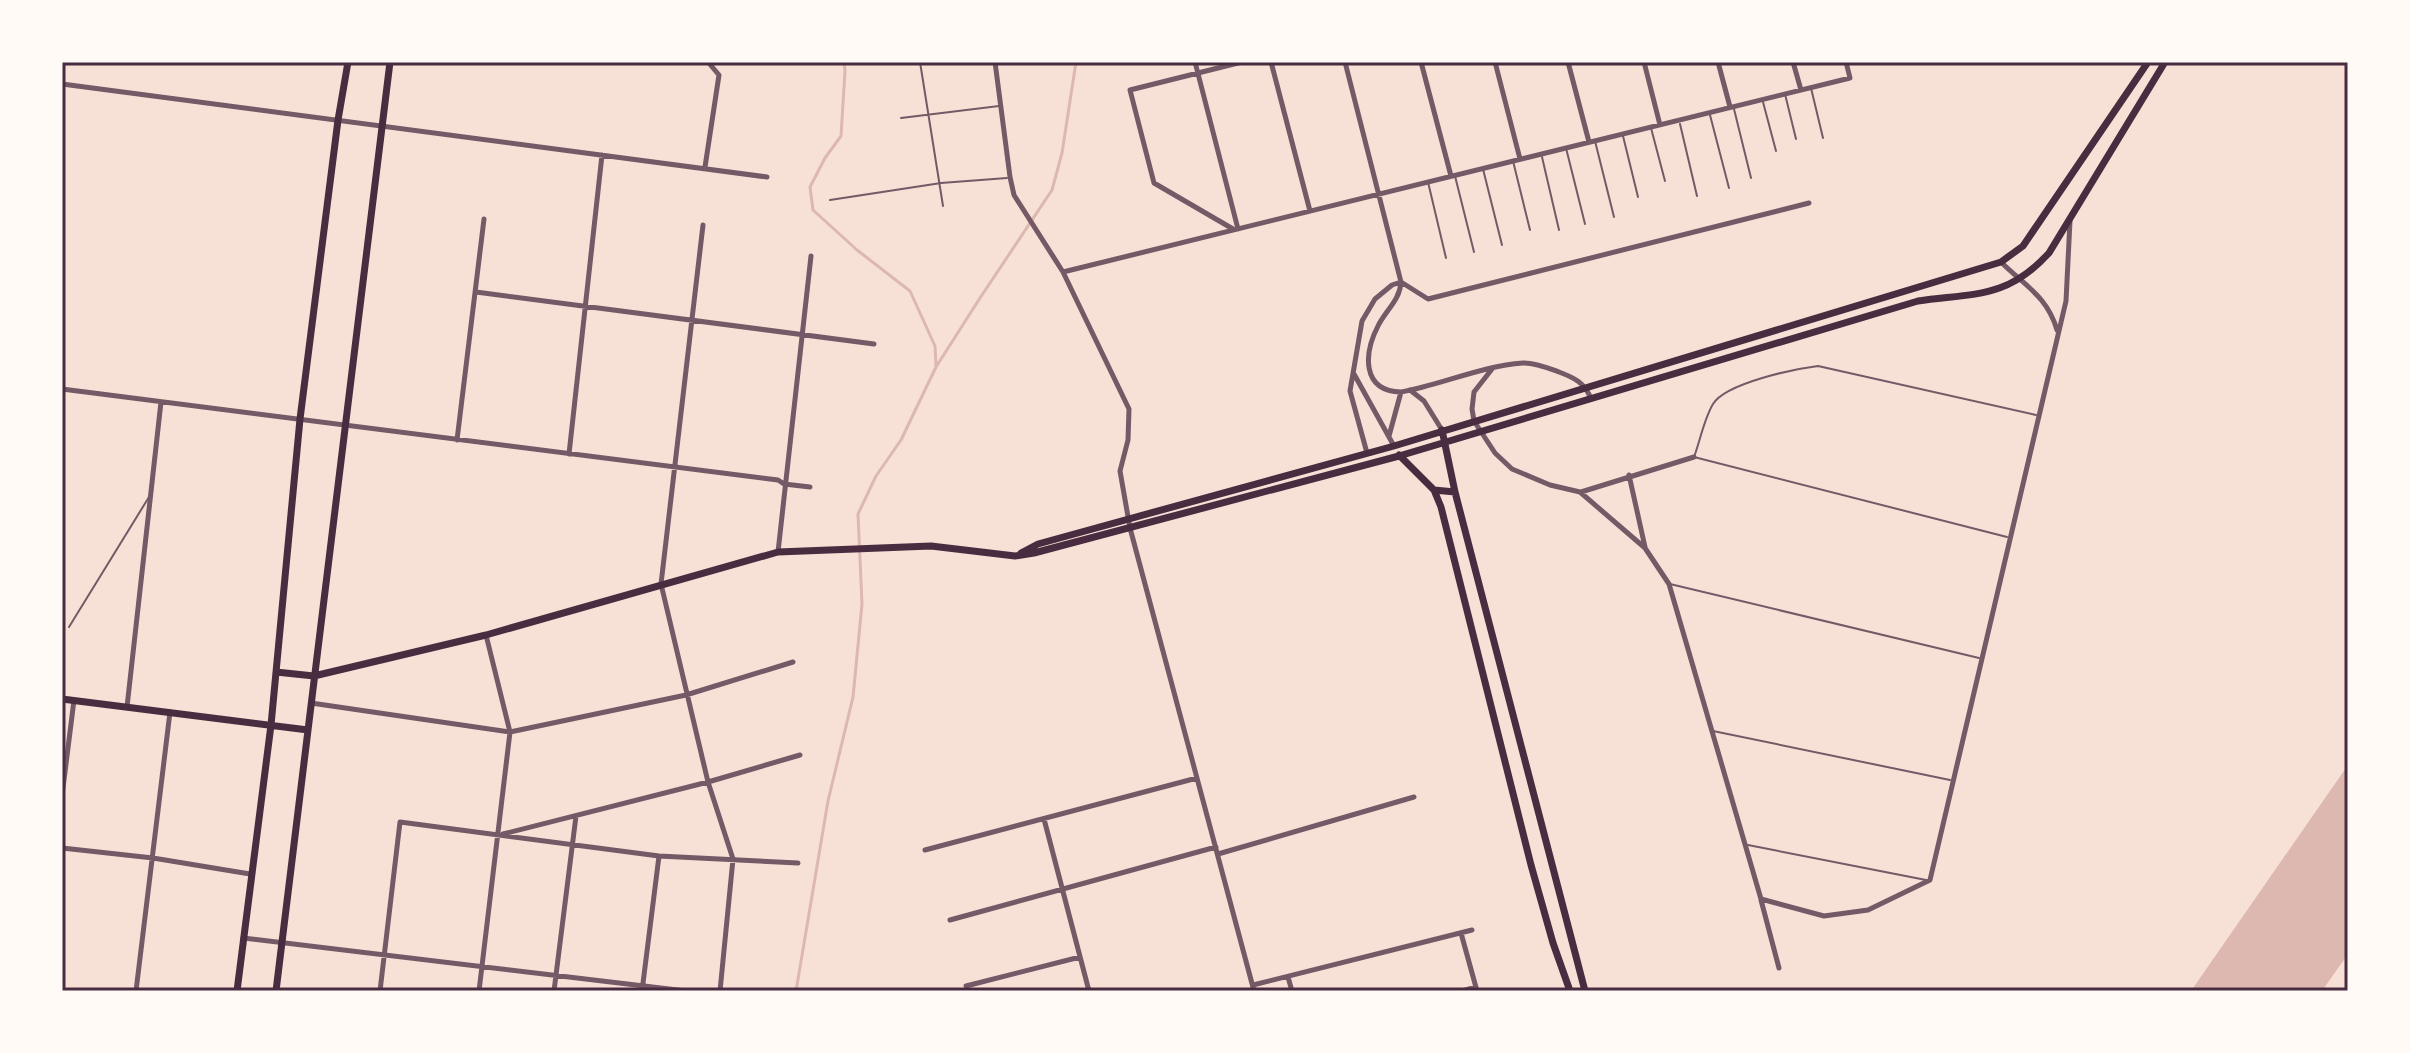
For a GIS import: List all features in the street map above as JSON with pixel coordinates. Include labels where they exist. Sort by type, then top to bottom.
[{"type":"main road","points":[[237,991],[271,725],[300,419],[348,62]]},
{"type":"main road","points":[[276,991],[390,62]]},
{"type":"main road","points":[[1015,556],[1038,544],[1394,446],[2001,262],[2023,246],[2148,62]]},
{"type":"main road","points":[[276,672],[314,676],[486,635],[778,552],[931,546],[1015,556],[1034,553],[1399,456],[1918,301],[1992,292],[2019,280],[2049,253],[2165,62]]},
{"type":"main road","points":[[1442,430],[1455,492],[1585,991]]},
{"type":"main road","points":[[1394,446],[1399,456],[1434,490],[1441,507],[1553,943],[1570,991]]},
{"type":"main road","points":[[1434,490],[1455,492]]},
{"type":"main road","points":[[62,699],[308,730]]},
{"type":"main road","points":[[1499,736],[1518,732]]},
{"type":"main road","points":[[1553,943],[1571,937]]},
{"type":"street","points":[[705,167],[719,75],[708,62]]},
{"type":"street","points":[[995,62],[1014,195],[1063,272],[1129,409],[1128,440],[1120,471],[1130,528],[1253,988],[1472,930]]},
{"type":"street","points":[[1195,62],[1236,229]]},
{"type":"street","points":[[1236,229],[1154,183],[1130,90],[1242,62]]},
{"type":"street","points":[[1271,62],[1310,211]]},
{"type":"street","points":[[1345,62],[1401,282],[1400,294],[1373,336],[1369,369],[1379,387],[1401,392],[1523,363],[1536,364],[1575,378],[1587,388],[1591,399]]},
{"type":"street","points":[[1421,62],[1453,176]]},
{"type":"street","points":[[1495,62],[1520,159]]},
{"type":"street","points":[[1568,62],[1592,142]]},
{"type":"street","points":[[1644,62],[1660,125]]},
{"type":"street","points":[[1718,62],[1732,107]]},
{"type":"street","points":[[1793,62],[1801,90]]},
{"type":"street","points":[[1063,272],[1850,78],[1846,62]]},
{"type":"street","points":[[62,84],[767,177]]},
{"type":"street","points":[[569,454],[602,155]]},
{"type":"street","points":[[1401,282],[1428,299],[1809,203]]},
{"type":"street","points":[[1761,899],[1824,916],[1868,910],[1930,880],[2066,301],[2069,216]]},
{"type":"street","points":[[457,440],[484,219]]},
{"type":"street","points":[[703,225],[661,584],[708,782],[733,859],[720,991]]},
{"type":"street","points":[[778,552],[811,256]]},
{"type":"street","points":[[2001,262],[2038,294],[2051,312],[2057,331]]},
{"type":"street","points":[[1367,453],[1350,391],[1362,321],[1375,299],[1392,285],[1401,282]]},
{"type":"street","points":[[476,292],[874,344]]},
{"type":"street","points":[[1492,369],[1474,392],[1472,409],[1474,421],[1495,453],[1512,469],[1550,485],[1580,492],[1645,548],[1669,584],[1747,845],[1779,968]]},
{"type":"street","points":[[1353,373],[1394,446]]},
{"type":"street","points":[[62,389],[778,480],[784,484],[810,487]]},
{"type":"street","points":[[1410,390],[1424,401],[1442,430]]},
{"type":"street","points":[[1389,436],[1401,392]]},
{"type":"street","points":[[127,707],[161,401]]},
{"type":"street","points":[[1580,492],[1694,457]]},
{"type":"street","points":[[1629,475],[1645,548]]},
{"type":"street","points":[[479,991],[510,732],[486,635]]},
{"type":"street","points":[[311,703],[510,732],[686,695],[793,662]]},
{"type":"street","points":[[62,796],[74,700]]},
{"type":"street","points":[[136,991],[170,712]]},
{"type":"street","points":[[497,836],[800,755]]},
{"type":"street","points":[[925,850],[1197,778]]},
{"type":"street","points":[[950,920],[1414,797]]},
{"type":"street","points":[[554,991],[576,816]]},
{"type":"street","points":[[1044,819],[1089,991]]},
{"type":"street","points":[[380,991],[400,822],[659,856],[798,863]]},
{"type":"street","points":[[62,848],[153,858],[250,874]]},
{"type":"street","points":[[642,988],[659,856]]},
{"type":"street","points":[[1461,933],[1477,989],[1462,991]]},
{"type":"street","points":[[243,938],[686,991]]},
{"type":"street","points":[[966,986],[1080,957]]},
{"type":"street","points":[[1288,977],[1292,991]]},
{"type":"lane","points":[[920,62],[943,206]]},
{"type":"lane","points":[[1811,88],[1823,138]]},
{"type":"lane","points":[[1785,94],[1796,139]]},
{"type":"lane","points":[[1762,100],[1776,151]]},
{"type":"lane","points":[[901,118],[1000,106]]},
{"type":"lane","points":[[1732,107],[1751,178]]},
{"type":"lane","points":[[1709,113],[1729,188]]},
{"type":"lane","points":[[1679,120],[1697,196]]},
{"type":"lane","points":[[1651,127],[1665,181]]},
{"type":"lane","points":[[1622,134],[1638,197]]},
{"type":"lane","points":[[1592,142],[1614,217]]},
{"type":"lane","points":[[1566,148],[1585,224]]},
{"type":"lane","points":[[1541,154],[1559,230]]},
{"type":"lane","points":[[1513,161],[1530,230]]},
{"type":"lane","points":[[1483,168],[1502,245]]},
{"type":"lane","points":[[1453,176],[1474,252]]},
{"type":"lane","points":[[830,200],[941,183],[1010,177]]},
{"type":"lane","points":[[1428,182],[1446,258]]},
{"type":"lane","points":[[2010,538],[1694,457],[1714,403],[1727,390],[1799,368],[1818,366],[2037,415]]},
{"type":"lane","points":[[69,627],[151,493]]},
{"type":"lane","points":[[1669,584],[1982,659]]},
{"type":"lane","points":[[1712,731],[1952,781]]},
{"type":"lane","points":[[1747,845],[1930,880]]},
{"type":"shaded area","points":[[2348,765],[2348,954],[2322,991],[2191,991]]},
{"type":"waterway","points":[[844,62],[841,136],[810,187],[813,210],[857,250],[910,291],[935,346],[936,366]]},
{"type":"waterway","points":[[796,991],[828,801],[853,697],[862,604],[858,514],[876,476],[901,440],[936,367],[1052,190],[1062,153],[1076,62]]}]
